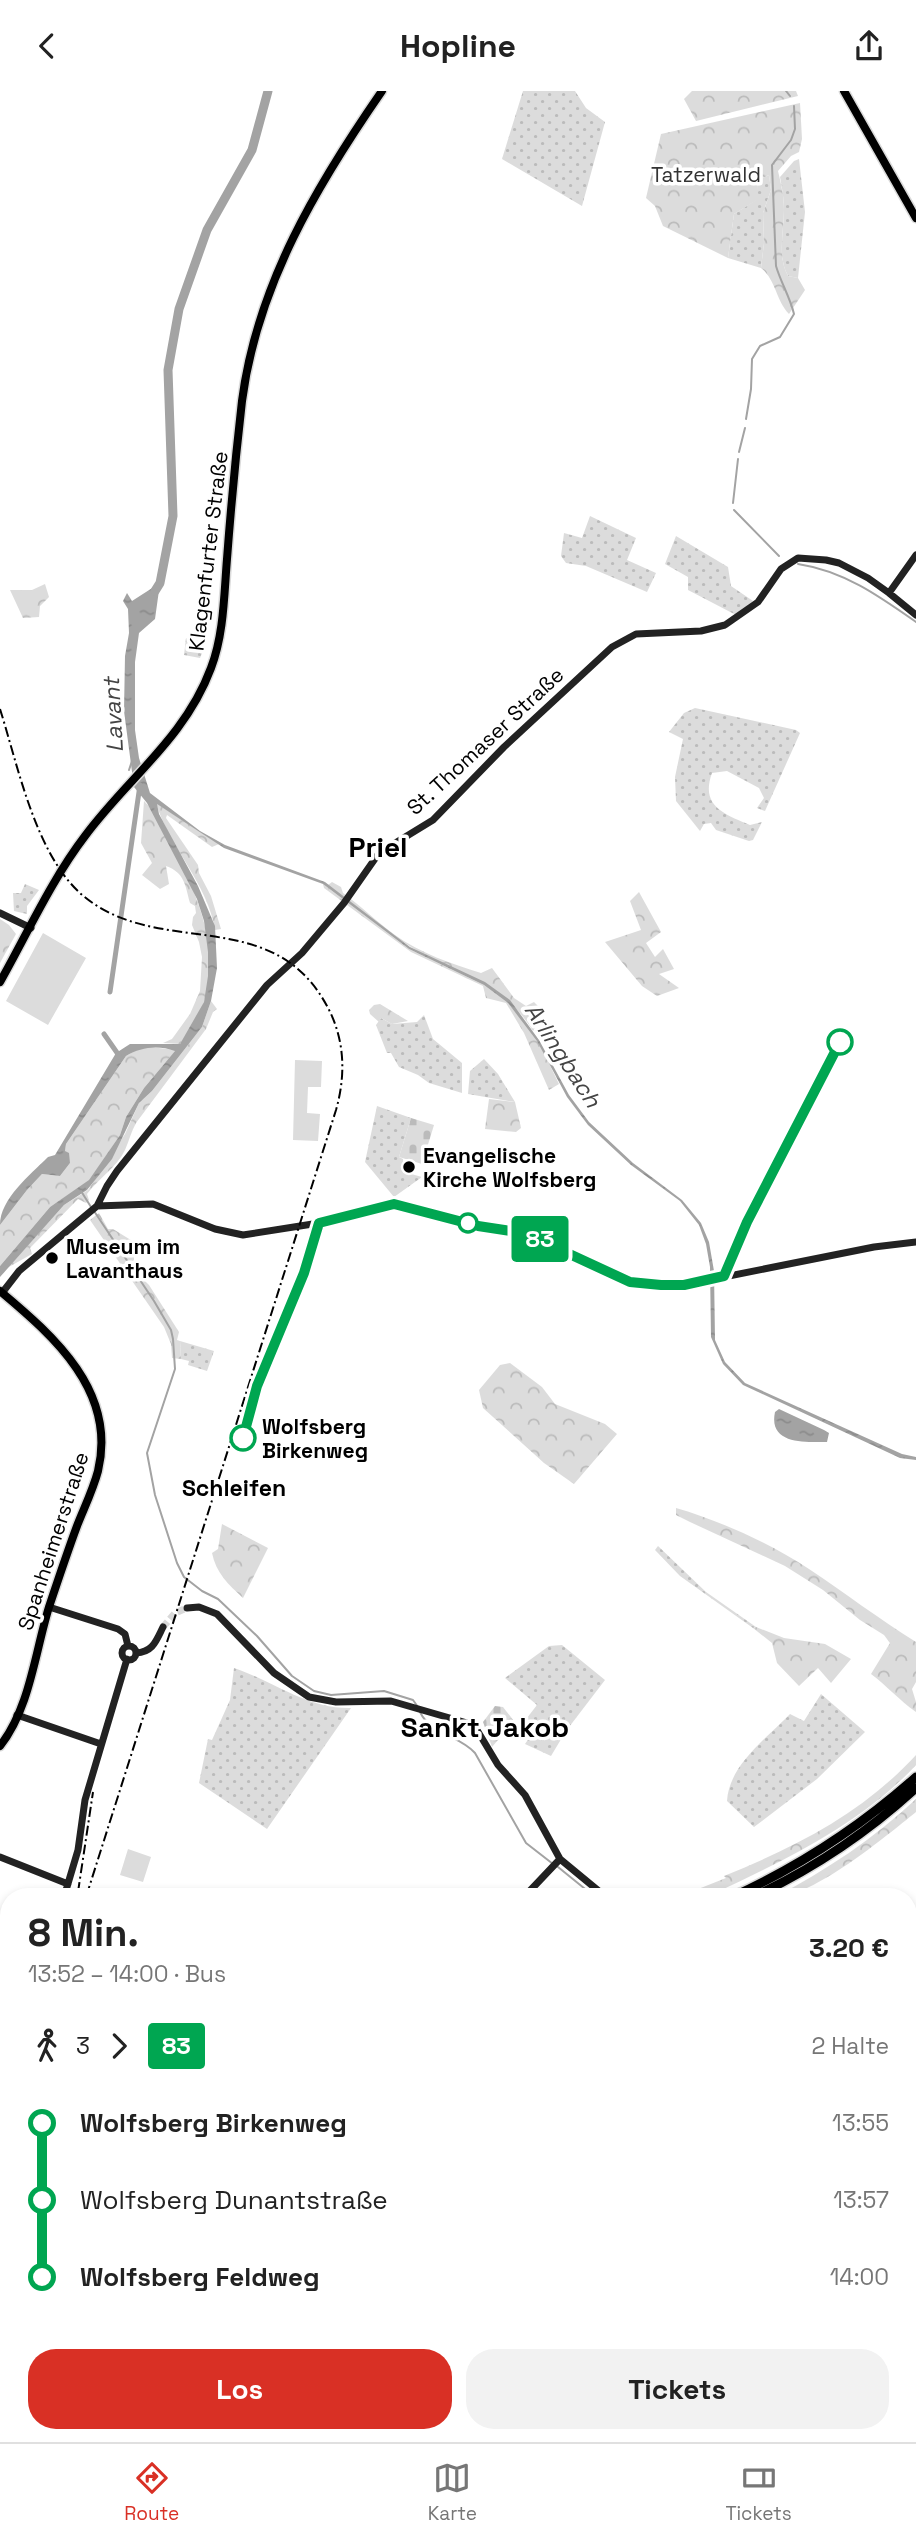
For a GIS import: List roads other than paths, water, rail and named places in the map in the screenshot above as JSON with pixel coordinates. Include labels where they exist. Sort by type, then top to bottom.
[{"type":"highway","points":[[750,1888],[821,1851],[875,1813],[916,1777]]},
{"type":"highway","points":[[772,1888],[825,1858],[865,1831],[916,1789]]},
{"type":"main road","name":"Klagenfurter Straße","points":[[0,982],[82,839],[187,717],[203,686],[217,651],[243,400],[256,339],[273,282],[289,243],[314,195],[382,91]]},
{"type":"main road","points":[[844,91],[916,218]]},
{"type":"main road","points":[[916,555],[889,593],[916,615]]},
{"type":"main road","name":"St. Thomaser Straße","points":[[1,1292],[19,1271],[97,1206],[116,1173],[267,985],[302,953],[347,900],[379,853],[433,820],[504,747],[624,638],[636,633],[701,631],[725,625],[758,602],[781,569],[798,558],[826,559],[839,563],[869,578],[889,593]]},
{"type":"main road","points":[[0,913],[31,927]]},
{"type":"main road","points":[[97,1206],[153,1205],[215,1230],[243,1235],[319,1223],[394,1204],[478,1226],[524,1233],[630,1282],[661,1285],[684,1285],[916,1241]]},
{"type":"main road","name":"Spanheimerstraße","points":[[0,1746],[7,1738],[17,1715],[49,1607],[95,1482],[100,1459],[100,1420],[90,1389],[57,1343],[1,1292]]},
{"type":"main road","points":[[49,1607],[118,1629],[125,1634],[128,1646]]},
{"type":"main road","points":[[187,1608],[200,1607],[217,1614],[281,1679],[309,1697],[336,1702],[380,1699],[474,1725],[498,1765],[525,1795],[555,1864],[592,1888]]},
{"type":"main road","points":[[136,1653],[153,1647],[163,1627]]},
{"type":"main road","points":[[128,1646],[136,1653]]},
{"type":"main road","points":[[127,1659],[122,1653],[128,1646]]},
{"type":"main road","points":[[127,1659],[133,1658],[136,1653]]},
{"type":"main road","points":[[67,1888],[78,1850],[82,1808],[127,1659]]},
{"type":"main road","points":[[17,1715],[101,1744]]},
{"type":"main road","points":[[0,1857],[68,1884]]},
{"type":"main road","points":[[532,1888],[555,1864]]},
{"type":"water","points":[[160,583],[155,619],[139,633],[135,662],[135,730],[139,758],[150,793],[200,831],[225,845],[325,882],[410,947],[485,982],[510,1000],[539,1040],[569,1095],[589,1122],[633,1163],[682,1200],[701,1223],[709,1242],[714,1271],[715,1340],[725,1362],[745,1383],[902,1454],[916,1457],[916,1460],[900,1458],[743,1385],[723,1364],[711,1337],[710,1267],[699,1225],[680,1201],[631,1165],[588,1125],[567,1097],[537,1041],[508,1003],[484,985],[409,949],[323,884],[224,848],[157,804],[159,814],[198,886],[215,926],[217,968],[211,1001],[202,1027],[152,1091],[139,1103],[112,1159],[87,1190],[64,1205],[0,1277],[0,1266],[50,1207],[89,1180],[120,1135],[126,1117],[144,1088],[175,1051],[150,1048],[126,1056],[66,1144],[65,1151],[69,1153],[70,1163],[60,1176],[42,1174],[0,1225],[1,1215],[10,1197],[48,1157],[55,1155],[116,1053],[130,1044],[180,1044],[204,1002],[208,952],[204,921],[197,899],[147,803],[134,787],[124,711],[125,656],[129,633],[128,609],[123,601],[127,593],[132,601]]},
{"type":"water","points":[[779,1409],[829,1433],[827,1442],[799,1441],[783,1436],[774,1423],[775,1412]]},
{"type":"waterway","name":"Lavant","points":[[155,591],[160,583],[173,516],[168,370],[179,309],[207,230],[252,150],[268,91]]},
{"type":"waterway","points":[[786,91],[790,96]]},
{"type":"waterway","points":[[746,419],[752,359],[760,346],[780,337],[794,314],[776,266],[772,165],[791,140],[795,129],[794,106]]},
{"type":"waterway","points":[[739,452],[745,428]]},
{"type":"waterway","points":[[733,503],[738,459]]},
{"type":"waterway","points":[[734,510],[779,556]]},
{"type":"waterway","points":[[798,564],[815,567],[846,579],[875,594],[916,622]]},
{"type":"waterway","points":[[129,770],[132,761]]},
{"type":"waterway","points":[[110,992],[140,785]]},
{"type":"waterway","points":[[104,1034],[120,1057]]},
{"type":"waterway","points":[[81,1191],[91,1207]]},
{"type":"waterway","points":[[94,1211],[171,1330],[175,1369],[147,1453],[155,1495],[184,1577],[218,1599],[257,1636],[292,1676],[314,1691],[331,1695],[384,1691],[413,1700],[418,1707]]},
{"type":"waterway","points":[[420,1712],[431,1726],[475,1753],[526,1843],[553,1864]]},
{"type":"waterway","points":[[558,1867],[584,1888]]},
{"type":"tunnel","points":[[163,1627],[175,1613],[187,1608]]},
{"type":"railway","points":[[0,709],[21,781],[40,832],[64,876],[80,893],[110,913],[143,925],[244,942],[275,954],[303,974],[327,1006],[337,1031],[342,1057],[336,1110],[89,1888]]},
{"type":"railway","points":[[79,1888],[93,1792]]},
{"type":"place","name":"Evangelische Kirche Wolfsberg","points":[[409,1167]]},
{"type":"place","name":"Museum im Lavanthaus","points":[[52,1258]]},
{"type":"place","name":"Wolfsberg Birkenweg","points":[[243,1438]]},
{"type":"district","name":"Priel","points":[[378,847]]},
{"type":"district","name":"Schleifen","points":[[234,1488]]},
{"type":"district","name":"Sankt Jakob","points":[[485,1727]]},
{"type":"park label","name":"Tatzerwald","points":[[706,174]]},
{"type":"water label","name":"Arlingbach","points":[[563,1055]]}]
